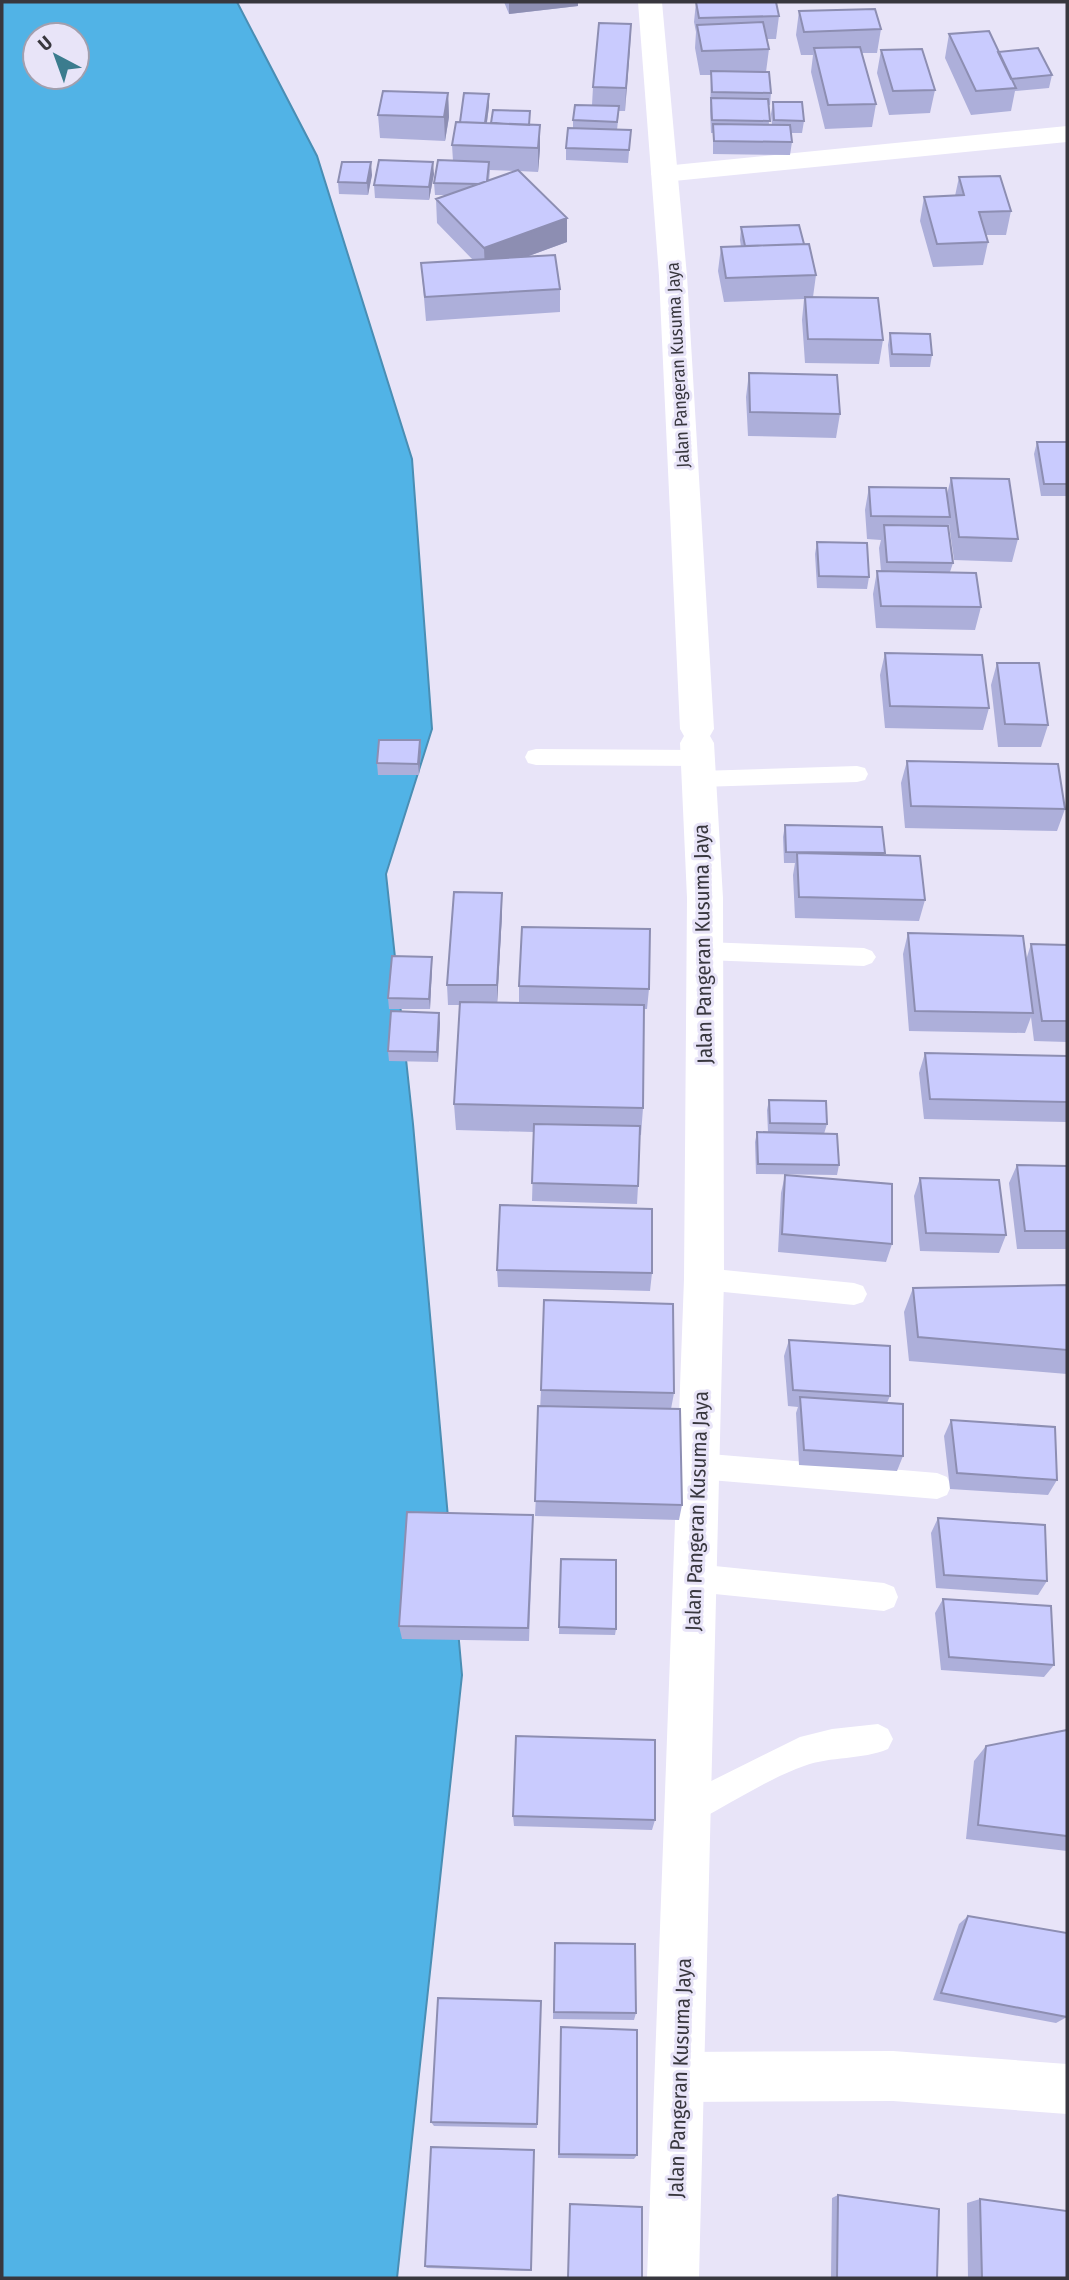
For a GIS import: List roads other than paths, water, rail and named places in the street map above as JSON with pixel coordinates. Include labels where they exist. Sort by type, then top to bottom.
[{"type":"street","name":"Jalan Pangeran Kusuma Jaya","points":[[651,12],[673,276],[698,752],[705,951],[705,1279],[673,2278]]},
{"type":"street","points":[[664,174],[1067,134]]},
{"type":"street","points":[[681,2077],[892,2077],[1067,2089]]},
{"type":"lane","points":[[536,757],[698,752],[857,774]]},
{"type":"lane","points":[[705,951],[864,957]]},
{"type":"lane","points":[[705,1279],[854,1294]]},
{"type":"lane","points":[[698,1466],[937,1486]]},
{"type":"lane","points":[[695,1578],[884,1597]]},
{"type":"lane","points":[[688,1809],[800,1752],[832,1744],[878,1739]]},
{"type":"water","points":[[2,2],[237,2],[317,156],[412,459],[432,729],[386,874],[413,1124],[462,1675],[397,2278],[2,2278]]}]
